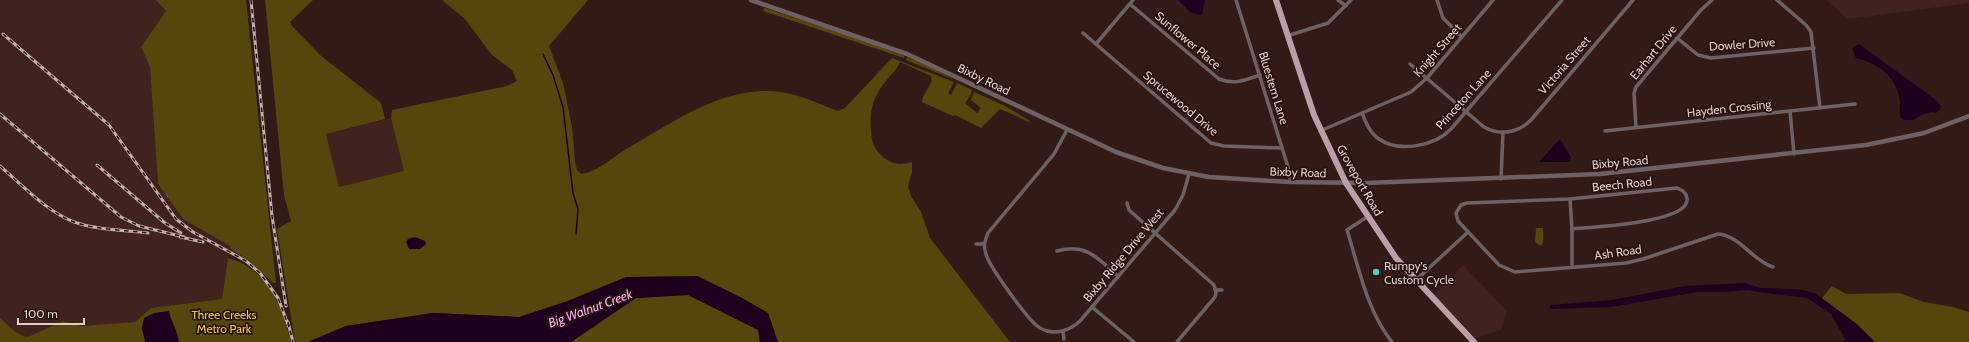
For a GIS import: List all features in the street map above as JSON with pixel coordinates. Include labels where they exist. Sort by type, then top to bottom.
[{"type":"main road","name":"Groveport Road","points":[[1276,0],[1307,96],[1320,130],[1346,183],[1393,254],[1415,280],[1474,342]]},
{"type":"street","name":"Bixby Road","points":[[751,0],[907,54],[1067,130],[1133,159],[1189,174],[1242,180],[1346,183],[1501,179],[1600,174],[1866,145],[1902,139],[1936,129],[1969,116]]},
{"type":"street","points":[[1096,44],[1133,0]]},
{"type":"street","name":"Bluestem Lane","points":[[1236,0],[1260,75],[1291,182]]},
{"type":"street","points":[[1338,0],[1346,6]]},
{"type":"street","points":[[1287,36],[1328,23],[1351,0]]},
{"type":"street","points":[[1437,0],[1443,18],[1462,36]]},
{"type":"street","name":"Knight Street","points":[[1320,130],[1405,96],[1427,78],[1493,0]]},
{"type":"street","name":"Princeton Lane","points":[[1362,113],[1368,127],[1378,139],[1387,143],[1401,146],[1424,145],[1442,138],[1562,0]]},
{"type":"street","name":"Victoria Street","points":[[1503,132],[1514,132],[1528,123],[1633,0]]},
{"type":"street","name":"Earhart Drive","points":[[1636,127],[1634,93],[1636,87],[1704,6],[1712,0]]},
{"type":"street","points":[[1777,0],[1809,28],[1811,32],[1820,108]]},
{"type":"street","name":"Sunflower Place","points":[[1130,4],[1219,79],[1236,83],[1260,75]]},
{"type":"street","name":"Sprucewood Drive","points":[[1083,33],[1211,143],[1224,146],[1282,148]]},
{"type":"street","name":"Dowler Drive","points":[[1677,38],[1698,55],[1711,58],[1814,48]]},
{"type":"street","points":[[1410,64],[1488,129],[1503,132],[1501,179]]},
{"type":"street","name":"Hayden Crossing","points":[[1605,131],[1855,104]]},
{"type":"street","points":[[1790,112],[1794,154]]},
{"type":"street","points":[[976,244],[984,244],[988,233],[1054,154],[1067,130]]},
{"type":"street","name":"Bixby Ridge Drive West","points":[[984,244],[990,264],[1031,320],[1040,328],[1055,332],[1063,331],[1076,325],[1179,204],[1185,190],[1189,174]]},
{"type":"street","name":"Beech Road","points":[[1468,232],[1458,221],[1456,216],[1457,210],[1464,203],[1570,199],[1677,188],[1683,191],[1688,198],[1687,204],[1681,211],[1654,220],[1572,229]]},
{"type":"street","points":[[1570,199],[1572,267]]},
{"type":"street","points":[[1127,202],[1129,210],[1210,280],[1216,290],[1213,300],[1177,342]]},
{"type":"street","points":[[1368,217],[1347,230],[1373,310],[1392,342]]},
{"type":"street","points":[[1415,280],[1468,232]]},
{"type":"street","name":"Ash Road","points":[[1468,232],[1499,265],[1509,271],[1520,273],[1636,261],[1718,234],[1731,238],[1760,262],[1773,267]]},
{"type":"street","points":[[1057,251],[1074,248],[1086,250],[1118,276]]},
{"type":"street","points":[[1216,290],[1222,290]]},
{"type":"street","points":[[1092,307],[1134,342]]},
{"type":"street","points":[[1063,331],[1064,338]]},
{"type":"shaded area","points":[[0,0],[156,0],[166,11],[141,47],[150,67],[158,184],[183,219],[230,246],[222,299],[151,308],[135,322],[81,326],[63,321],[20,342],[0,325]]},
{"type":"shaded area","points":[[1826,0],[1969,0],[1969,3],[1848,19]]},
{"type":"shaded area","points":[[391,118],[404,171],[339,187],[326,134]]},
{"type":"shaded area","points":[[1463,265],[1507,311],[1501,330],[1476,338],[1434,295]]},
{"type":"green space","points":[[156,0],[246,0],[276,283],[273,283],[248,260],[230,249],[230,246],[183,219],[158,184],[150,67],[141,47],[166,11]]},
{"type":"green space","points":[[265,0],[313,0],[290,22],[292,26],[320,55],[381,103],[385,119],[326,134],[339,187],[404,171],[391,118],[392,110],[507,86],[517,81],[512,70],[492,55],[465,19],[442,0],[588,0],[549,46],[563,83],[572,127],[575,161],[577,170],[581,174],[600,167],[628,148],[687,114],[708,104],[729,97],[750,92],[772,91],[795,95],[838,111],[845,108],[892,58],[954,82],[948,93],[951,95],[957,83],[972,90],[965,103],[977,113],[981,108],[971,100],[974,92],[1005,106],[1030,121],[1029,122],[1000,109],[981,128],[955,115],[953,116],[922,102],[923,97],[932,81],[931,76],[900,62],[896,70],[878,92],[873,104],[871,111],[871,123],[873,144],[881,155],[892,162],[903,164],[912,162],[912,172],[908,186],[911,196],[921,212],[930,238],[1010,342],[778,342],[768,313],[742,298],[697,276],[565,302],[519,317],[433,313],[346,326],[308,342],[295,342],[277,229],[291,221],[284,195]]},
{"type":"green space","points":[[765,8],[867,42],[904,56],[904,58],[763,11]]},
{"type":"green space","points":[[907,57],[937,70],[955,80],[906,60]]},
{"type":"green space","points":[[1536,228],[1543,228],[1543,242],[1541,246],[1535,242]]},
{"type":"green space","name":"Three Creeks Metro Park","points":[[228,258],[242,263],[263,279],[278,302],[288,328],[291,342],[0,342],[0,318],[20,335],[28,337],[63,321],[81,326],[135,322],[151,308],[222,299]]},
{"type":"green space","points":[[1832,286],[1846,294],[1899,293],[1924,302],[1953,307],[1969,312],[1969,342],[1871,342],[1820,300]]},
{"type":"green space","points":[[688,295],[758,330],[760,342],[571,342],[636,298]]},
{"type":"water","points":[[1178,0],[1205,0],[1202,14],[1191,13]]},
{"type":"water","points":[[1859,44],[1936,100],[1941,106],[1940,110],[1936,113],[1924,114],[1913,120],[1904,120],[1900,117],[1900,101],[1895,85],[1885,72],[1872,64],[1856,58],[1852,48]]},
{"type":"water","points":[[1560,139],[1571,157],[1570,162],[1539,162]]},
{"type":"water","points":[[415,237],[425,241],[426,244],[420,249],[409,249],[406,242],[408,239]]},
{"type":"water","name":"Big Walnut Creek","points":[[697,276],[742,298],[768,313],[778,342],[760,342],[758,330],[688,295],[636,298],[571,342],[308,342],[346,326],[433,313],[519,317],[565,302],[626,277]]},
{"type":"water","points":[[1745,283],[1760,288],[1798,289],[1815,293],[1857,324],[1875,342],[1844,342],[1845,339],[1831,314],[1807,298],[1748,290],[1698,292],[1611,307],[1550,309],[1550,305],[1612,300],[1685,286]]},
{"type":"water","points":[[169,311],[179,342],[145,342],[142,328],[144,318],[154,313]]},
{"type":"waterway","points":[[543,54],[553,75],[563,107],[573,193],[578,209],[576,234]]},
{"type":"railway","points":[[251,0],[272,216],[286,306]]},
{"type":"railway","points":[[3,34],[109,125],[176,219],[193,232],[246,261],[260,273],[278,298],[289,327]]},
{"type":"railway","points":[[0,114],[121,217],[139,226],[184,237]]},
{"type":"railway","points":[[97,165],[165,223],[181,233]]},
{"type":"railway","points":[[0,166],[44,205],[74,222],[101,228],[148,233]]},
{"type":"railway","points":[[180,237],[203,242]]},
{"type":"railway","points":[[288,322],[293,342]]},
{"type":"place","name":"Rumpy's Custom Cycle","points":[[1376,272]]}]
